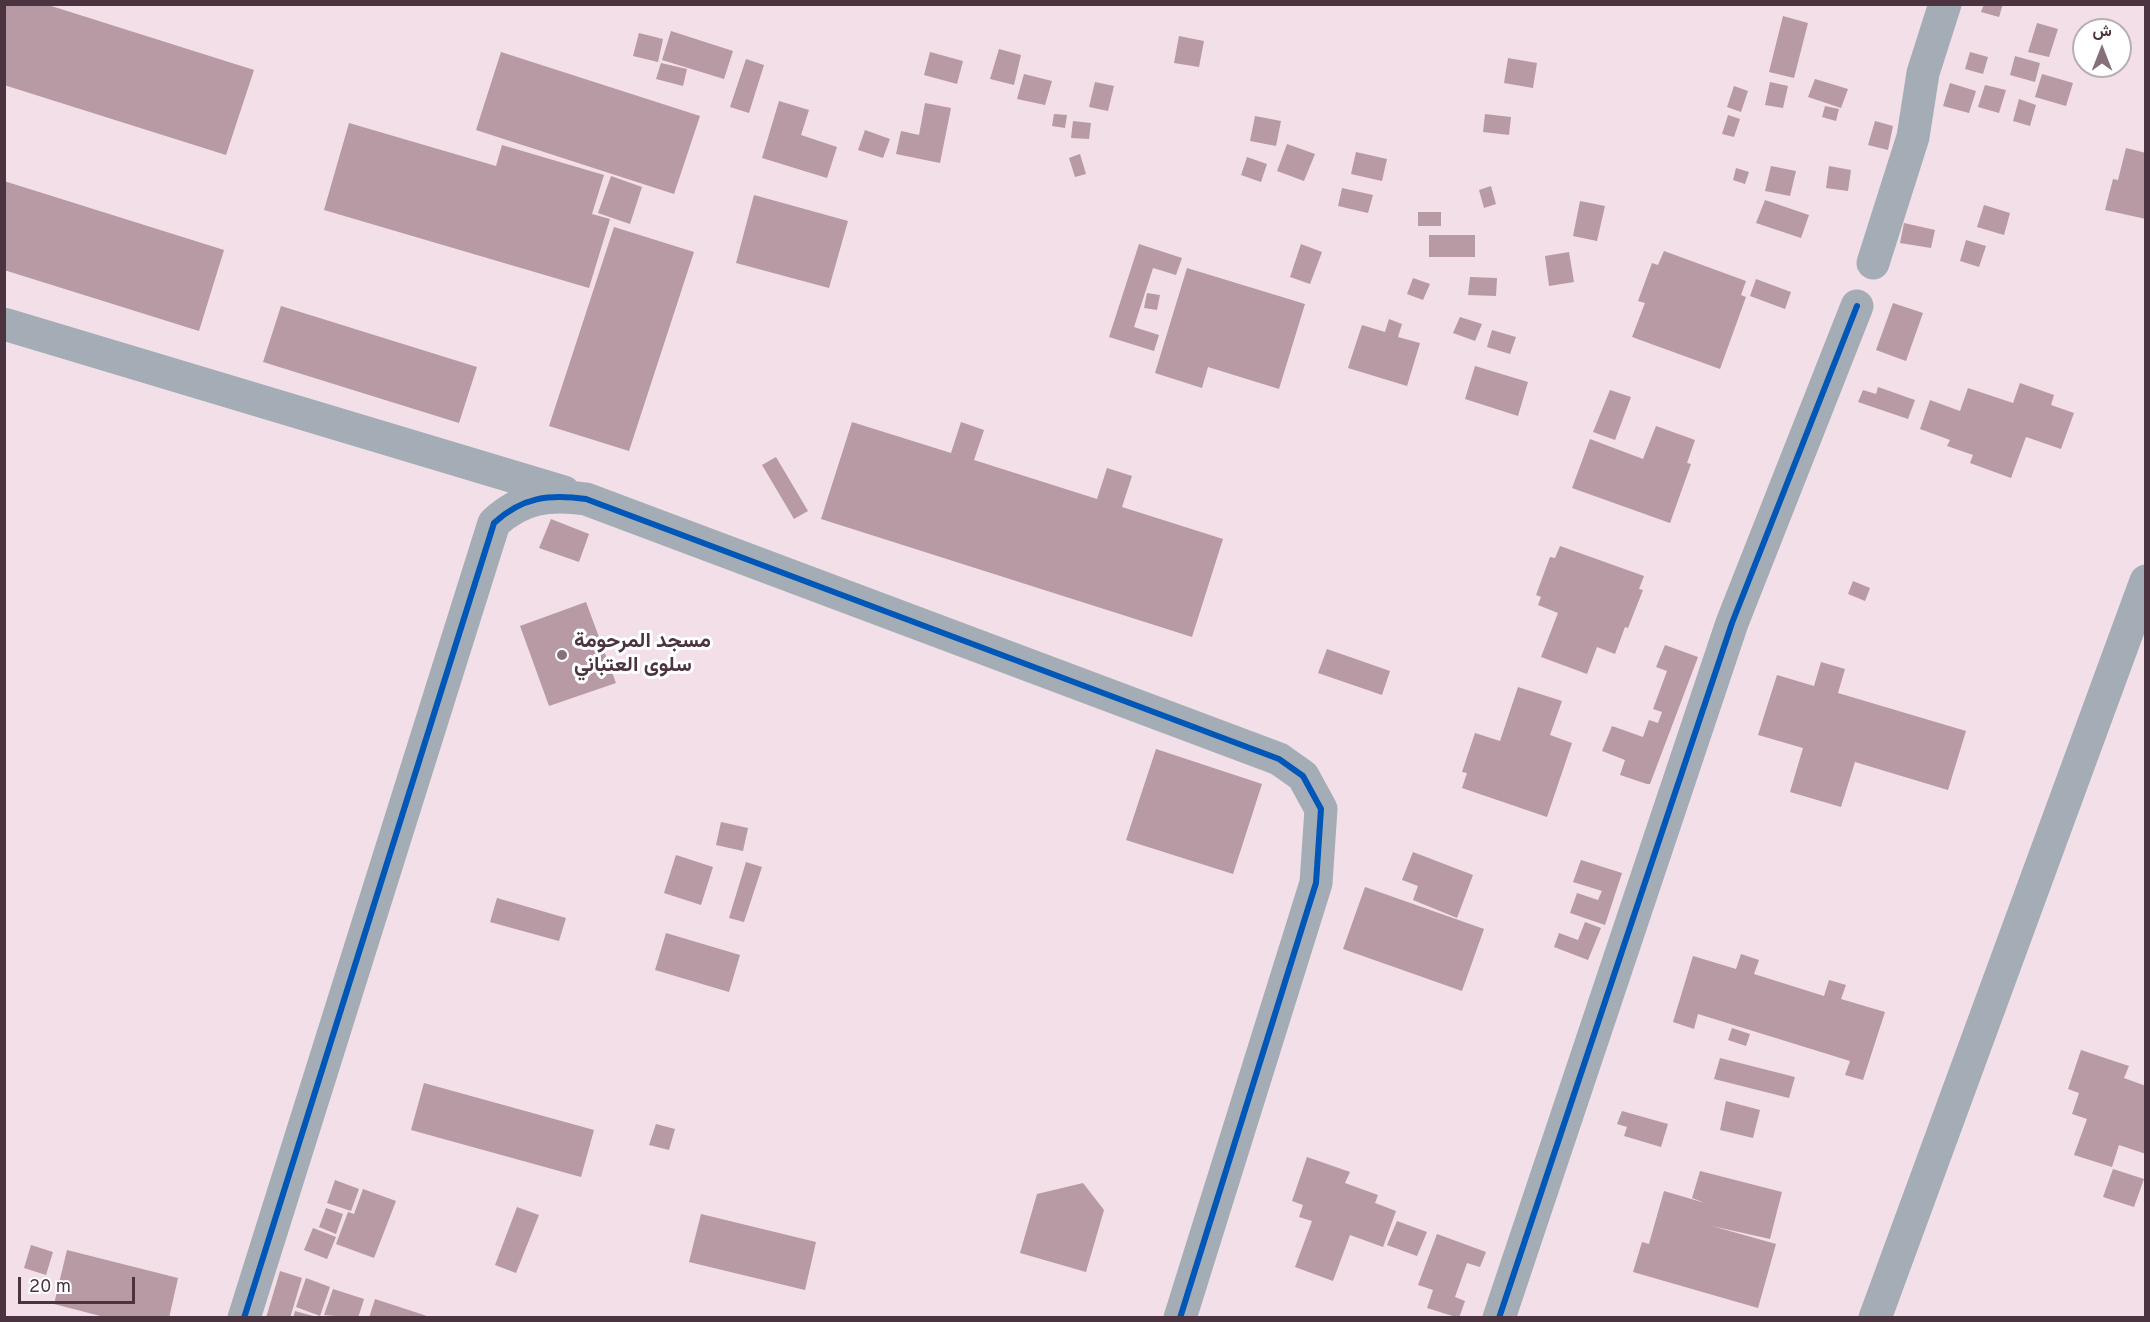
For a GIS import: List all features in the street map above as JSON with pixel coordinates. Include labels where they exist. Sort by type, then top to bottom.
[{"type":"street","points":[[1873,263],[1913,137],[1923,73],[1945,4]]},
{"type":"street","points":[[1499,1317],[1732,623],[1857,306]]},
{"type":"street","points":[[4,324],[586,499],[1279,759],[1303,776],[1321,809],[1316,883],[1180,1317]]},
{"type":"street","points":[[244,1317],[494,523],[511,508],[536,499],[562,496],[586,499]]},
{"type":"street","points":[[1875,1317],[2145,581]]},
{"type":"building","points":[[4,4],[45,4],[254,70],[226,155],[4,85]]},
{"type":"building","points":[[1984,4],[2003,4],[1999,17],[1981,12]]},
{"type":"building","points":[[1783,16],[1808,23],[1794,78],[1769,72]]},
{"type":"building","points":[[2037,23],[2058,29],[2049,57],[2028,52]]},
{"type":"building","points":[[671,31],[733,51],[724,79],[662,60]]},
{"type":"building","points":[[639,33],[663,39],[658,62],[633,56]]},
{"type":"building","points":[[1179,36],[1204,41],[1199,67],[1174,63]]},
{"type":"building","points":[[999,49],[1021,55],[1014,85],[990,79]]},
{"type":"building","points":[[501,52],[700,116],[674,194],[476,130]]},
{"type":"building","points":[[930,52],[963,61],[957,84],[924,75]]},
{"type":"building","points":[[1970,52],[1988,57],[1983,74],[1965,69]]},
{"type":"building","points":[[2015,56],[2040,63],[2035,82],[2010,75]]},
{"type":"building","points":[[1508,58],[1537,63],[1533,88],[1504,83]]},
{"type":"building","points":[[746,59],[764,65],[749,113],[730,107]]},
{"type":"building","points":[[661,63],[687,69],[683,86],[656,79]]},
{"type":"building","points":[[1024,74],[1052,81],[1045,105],[1017,99]]},
{"type":"building","points":[[2042,74],[2073,83],[2066,106],[2035,97]]},
{"type":"building","points":[[1815,79],[1848,89],[1841,108],[1808,97]]},
{"type":"building","points":[[1095,82],[1114,86],[1108,111],[1089,107]]},
{"type":"building","points":[[1770,82],[1788,86],[1783,108],[1765,105]]},
{"type":"building","points":[[1950,83],[1976,91],[1969,113],[1943,106]]},
{"type":"building","points":[[1985,85],[2006,90],[1999,113],[1978,107]]},
{"type":"building","points":[[1734,86],[1748,91],[1741,112],[1727,107]]},
{"type":"building","points":[[2019,99],[2036,105],[2030,126],[2013,121]]},
{"type":"building","points":[[779,101],[809,110],[801,135],[837,147],[827,178],[762,158]]},
{"type":"building","points":[[925,103],[951,108],[940,163],[896,154],[901,131],[919,135]]},
{"type":"building","points":[[1825,106],[1839,109],[1836,121],[1822,117]]},
{"type":"building","points":[[1054,114],[1067,115],[1065,128],[1052,126]]},
{"type":"building","points":[[1485,114],[1511,117],[1509,135],[1483,132]]},
{"type":"building","points":[[1728,115],[1740,119],[1734,137],[1722,134]]},
{"type":"building","points":[[1255,116],[1281,121],[1276,146],[1250,141]]},
{"type":"building","points":[[1073,121],[1091,123],[1089,139],[1071,138]]},
{"type":"building","points":[[1875,121],[1893,126],[1888,150],[1868,145]]},
{"type":"building","points":[[349,123],[496,166],[502,145],[604,175],[592,214],[610,219],[589,288],[324,210]]},
{"type":"building","points":[[865,130],[890,139],[883,158],[858,150]]},
{"type":"building","points":[[1287,144],[1315,154],[1304,181],[1277,171]]},
{"type":"building","points":[[2126,148],[2146,153],[2146,219],[2105,210],[2113,179],[2118,180]]},
{"type":"building","points":[[1356,152],[1387,159],[1382,181],[1351,174]]},
{"type":"building","points":[[1080,154],[1086,174],[1075,177],[1069,158]]},
{"type":"building","points":[[1247,157],[1267,164],[1261,182],[1241,175]]},
{"type":"building","points":[[1771,166],[1796,171],[1790,196],[1765,191]]},
{"type":"building","points":[[1829,166],[1851,170],[1848,191],[1826,188]]},
{"type":"building","points":[[1736,168],[1749,172],[1745,184],[1733,180]]},
{"type":"building","points":[[611,176],[642,187],[630,224],[598,213]]},
{"type":"building","points":[[4,181],[224,250],[199,331],[4,270]]},
{"type":"building","points":[[1491,186],[1496,204],[1484,208],[1479,190]]},
{"type":"building","points":[[1342,188],[1373,195],[1368,213],[1338,206]]},
{"type":"building","points":[[754,195],[848,221],[829,288],[736,263]]},
{"type":"building","points":[[1765,200],[1809,215],[1801,238],[1756,223]]},
{"type":"building","points":[[1580,201],[1605,206],[1597,241],[1573,236]]},
{"type":"building","points":[[1984,205],[2010,213],[2004,235],[1977,227]]},
{"type":"building","points":[[1418,212],[1441,212],[1441,226],[1418,226]]},
{"type":"building","points":[[1904,223],[1935,230],[1931,248],[1900,243]]},
{"type":"building","points":[[614,227],[694,252],[629,451],[549,426]]},
{"type":"building","points":[[1429,235],[1475,235],[1475,257],[1429,257]]},
{"type":"building","points":[[1966,240],[1986,246],[1979,267],[1960,261]]},
{"type":"building","points":[[1139,244],[1182,258],[1176,275],[1153,268],[1134,327],[1159,335],[1154,351],[1109,337]]},
{"type":"building","points":[[1301,244],[1322,252],[1310,284],[1290,277]]},
{"type":"building","points":[[1664,251],[1746,281],[1741,295],[1746,297],[1720,369],[1632,337],[1645,303],[1638,301],[1652,263],[1658,265]]},
{"type":"building","points":[[1569,252],[1574,282],[1549,286],[1545,256]]},
{"type":"building","points":[[1187,268],[1305,304],[1279,389],[1208,367],[1202,388],[1155,373]]},
{"type":"building","points":[[1470,277],[1497,278],[1496,296],[1468,295]]},
{"type":"building","points":[[1413,278],[1430,284],[1423,300],[1407,294]]},
{"type":"building","points":[[1756,279],[1791,292],[1785,309],[1750,296]]},
{"type":"building","points":[[1147,293],[1160,295],[1157,310],[1144,308]]},
{"type":"building","points":[[1893,303],[1923,313],[1906,361],[1876,350]]},
{"type":"building","points":[[281,306],[477,367],[459,423],[263,362]]},
{"type":"building","points":[[1460,317],[1482,324],[1475,341],[1453,333]]},
{"type":"building","points":[[1389,319],[1402,324],[1398,337],[1420,343],[1407,386],[1348,368],[1362,325],[1385,332]]},
{"type":"building","points":[[1492,330],[1516,337],[1510,354],[1487,347]]},
{"type":"building","points":[[1475,366],[1528,382],[1518,416],[1465,399]]},
{"type":"building","points":[[2020,383],[2054,395],[2051,405],[2074,413],[2061,449],[2026,437],[2011,478],[1970,463],[1973,455],[1947,446],[1950,440],[1920,429],[1930,400],[1960,411],[1968,388],[2013,403]]},
{"type":"building","points":[[1878,387],[1915,400],[1908,419],[1858,402],[1863,390],[1876,394]]},
{"type":"building","points":[[1610,390],[1631,397],[1615,440],[1593,432]]},
{"type":"building","points":[[852,422],[951,453],[961,422],[984,430],[974,460],[1097,499],[1107,468],[1132,476],[1122,507],[1223,539],[1192,637],[821,519]]},
{"type":"building","points":[[1656,426],[1695,440],[1687,463],[1691,464],[1670,523],[1572,488],[1590,439],[1643,459]]},
{"type":"building","points":[[776,457],[808,511],[794,519],[762,465]]},
{"type":"building","points":[[551,519],[589,534],[579,562],[539,548]]},
{"type":"building","points":[[1560,546],[1644,576],[1639,589],[1643,590],[1615,654],[1597,647],[1587,674],[1541,657],[1558,613],[1538,605],[1541,597],[1536,595],[1550,557],[1555,558]]},
{"type":"building","points":[[1853,581],[1870,588],[1865,601],[1848,594]]},
{"type":"building","points":[[586,602],[616,683],[549,706],[520,626]]},
{"type":"building","points":[[1665,645],[1698,657],[1650,784],[1647,784],[1620,775],[1625,760],[1602,751],[1612,726],[1643,737],[1649,720],[1658,723],[1662,712],[1653,709],[1667,671],[1656,667]]},
{"type":"building","points":[[1327,649],[1390,671],[1382,695],[1318,673]]},
{"type":"building","points":[[1821,662],[1845,669],[1838,693],[1966,731],[1948,790],[1855,762],[1841,807],[1790,792],[1803,748],[1758,735],[1777,675],[1814,686]]},
{"type":"building","points":[[1518,687],[1562,701],[1550,735],[1572,743],[1547,817],[1462,788],[1467,773],[1462,772],[1475,733],[1500,741]]},
{"type":"building","points":[[1156,749],[1262,784],[1233,874],[1126,840]]},
{"type":"building","points":[[721,822],[748,828],[743,851],[716,845]]},
{"type":"building","points":[[1413,852],[1473,875],[1457,918],[1413,900],[1418,886],[1402,880]]},
{"type":"building","points":[[676,855],[713,867],[701,905],[664,893]]},
{"type":"building","points":[[1581,860],[1622,873],[1605,925],[1570,913],[1577,893],[1598,900],[1602,891],[1573,882]]},
{"type":"building","points":[[746,862],[762,867],[744,922],[729,918]]},
{"type":"building","points":[[1365,887],[1484,929],[1462,991],[1343,949]]},
{"type":"building","points":[[497,898],[566,918],[559,941],[490,922]]},
{"type":"building","points":[[1585,922],[1601,928],[1588,960],[1554,947],[1559,933],[1578,940]]},
{"type":"building","points":[[666,933],[740,955],[729,992],[655,970]]},
{"type":"building","points":[[1741,954],[1759,960],[1754,974],[1824,996],[1829,980],[1846,985],[1841,999],[1885,1012],[1863,1080],[1845,1075],[1850,1061],[1698,1014],[1694,1029],[1673,1022],[1693,956],[1736,969]]},
{"type":"building","points":[[1732,1028],[1750,1034],[1746,1046],[1728,1040]]},
{"type":"building","points":[[2081,1050],[2129,1066],[2124,1078],[2146,1086],[2146,1154],[2119,1145],[2112,1167],[2074,1155],[2087,1119],[2072,1114],[2079,1093],[2068,1089]]},
{"type":"building","points":[[1720,1058],[1795,1077],[1789,1098],[1714,1079]]},
{"type":"building","points":[[424,1083],[594,1130],[581,1177],[411,1130]]},
{"type":"building","points":[[1726,1101],[1760,1110],[1753,1138],[1720,1130]]},
{"type":"building","points":[[1622,1111],[1668,1124],[1661,1147],[1624,1136],[1627,1127],[1617,1124]]},
{"type":"building","points":[[656,1124],[675,1129],[669,1150],[649,1145]]},
{"type":"building","points":[[1307,1157],[1350,1172],[1345,1183],[1378,1195],[1375,1203],[1396,1211],[1383,1247],[1350,1235],[1333,1281],[1295,1267],[1312,1221],[1299,1217],[1303,1205],[1292,1201]]},
{"type":"building","points":[[2113,1169],[2144,1179],[2134,1207],[2103,1197]]},
{"type":"building","points":[[1700,1171],[1782,1192],[1770,1239],[1712,1226],[1776,1244],[1758,1308],[1633,1272],[1642,1242],[1649,1244],[1664,1191],[1705,1203],[1692,1198]]},
{"type":"building","points":[[335,1180],[359,1189],[351,1211],[327,1203]]},
{"type":"building","points":[[1083,1183],[1104,1210],[1086,1272],[1020,1253],[1037,1194]]},
{"type":"building","points":[[363,1189],[396,1201],[374,1258],[336,1244],[348,1212],[354,1214]]},
{"type":"building","points":[[517,1207],[539,1215],[516,1273],[495,1265]]},
{"type":"building","points":[[326,1208],[343,1214],[336,1234],[319,1227]]},
{"type":"building","points":[[701,1214],[816,1242],[805,1290],[689,1262]]},
{"type":"building","points":[[1397,1221],[1427,1232],[1417,1256],[1387,1245]]},
{"type":"building","points":[[313,1228],[336,1237],[327,1259],[304,1250]]},
{"type":"building","points":[[1437,1234],[1486,1252],[1480,1267],[1467,1263],[1455,1297],[1465,1301],[1459,1318],[1427,1308],[1433,1290],[1418,1285]]},
{"type":"building","points":[[31,1245],[53,1252],[46,1275],[24,1268]]},
{"type":"building","points":[[67,1250],[178,1278],[169,1318],[108,1318],[54,1304]]},
{"type":"building","points":[[280,1271],[302,1278],[290,1318],[266,1318]]},
{"type":"building","points":[[306,1278],[330,1287],[320,1316],[296,1307]]},
{"type":"building","points":[[333,1289],[364,1299],[358,1318],[324,1315]]},
{"type":"building","points":[[375,1299],[430,1317],[430,1318],[369,1318]]},
{"type":"building","points":[[295,1311],[317,1317],[317,1318],[293,1318]]},
{"type":"cycle path","points":[[1499,1318],[1732,623],[1857,306]]},
{"type":"cycle path","points":[[244,1318],[494,523],[504,514],[526,503],[537,499],[560,497],[586,499],[1279,759],[1303,776],[1321,809],[1316,883],[1180,1318]]},
{"type":"place","name":"مسجد المرحومة سلوى العتباني","points":[[562,655]]}]
